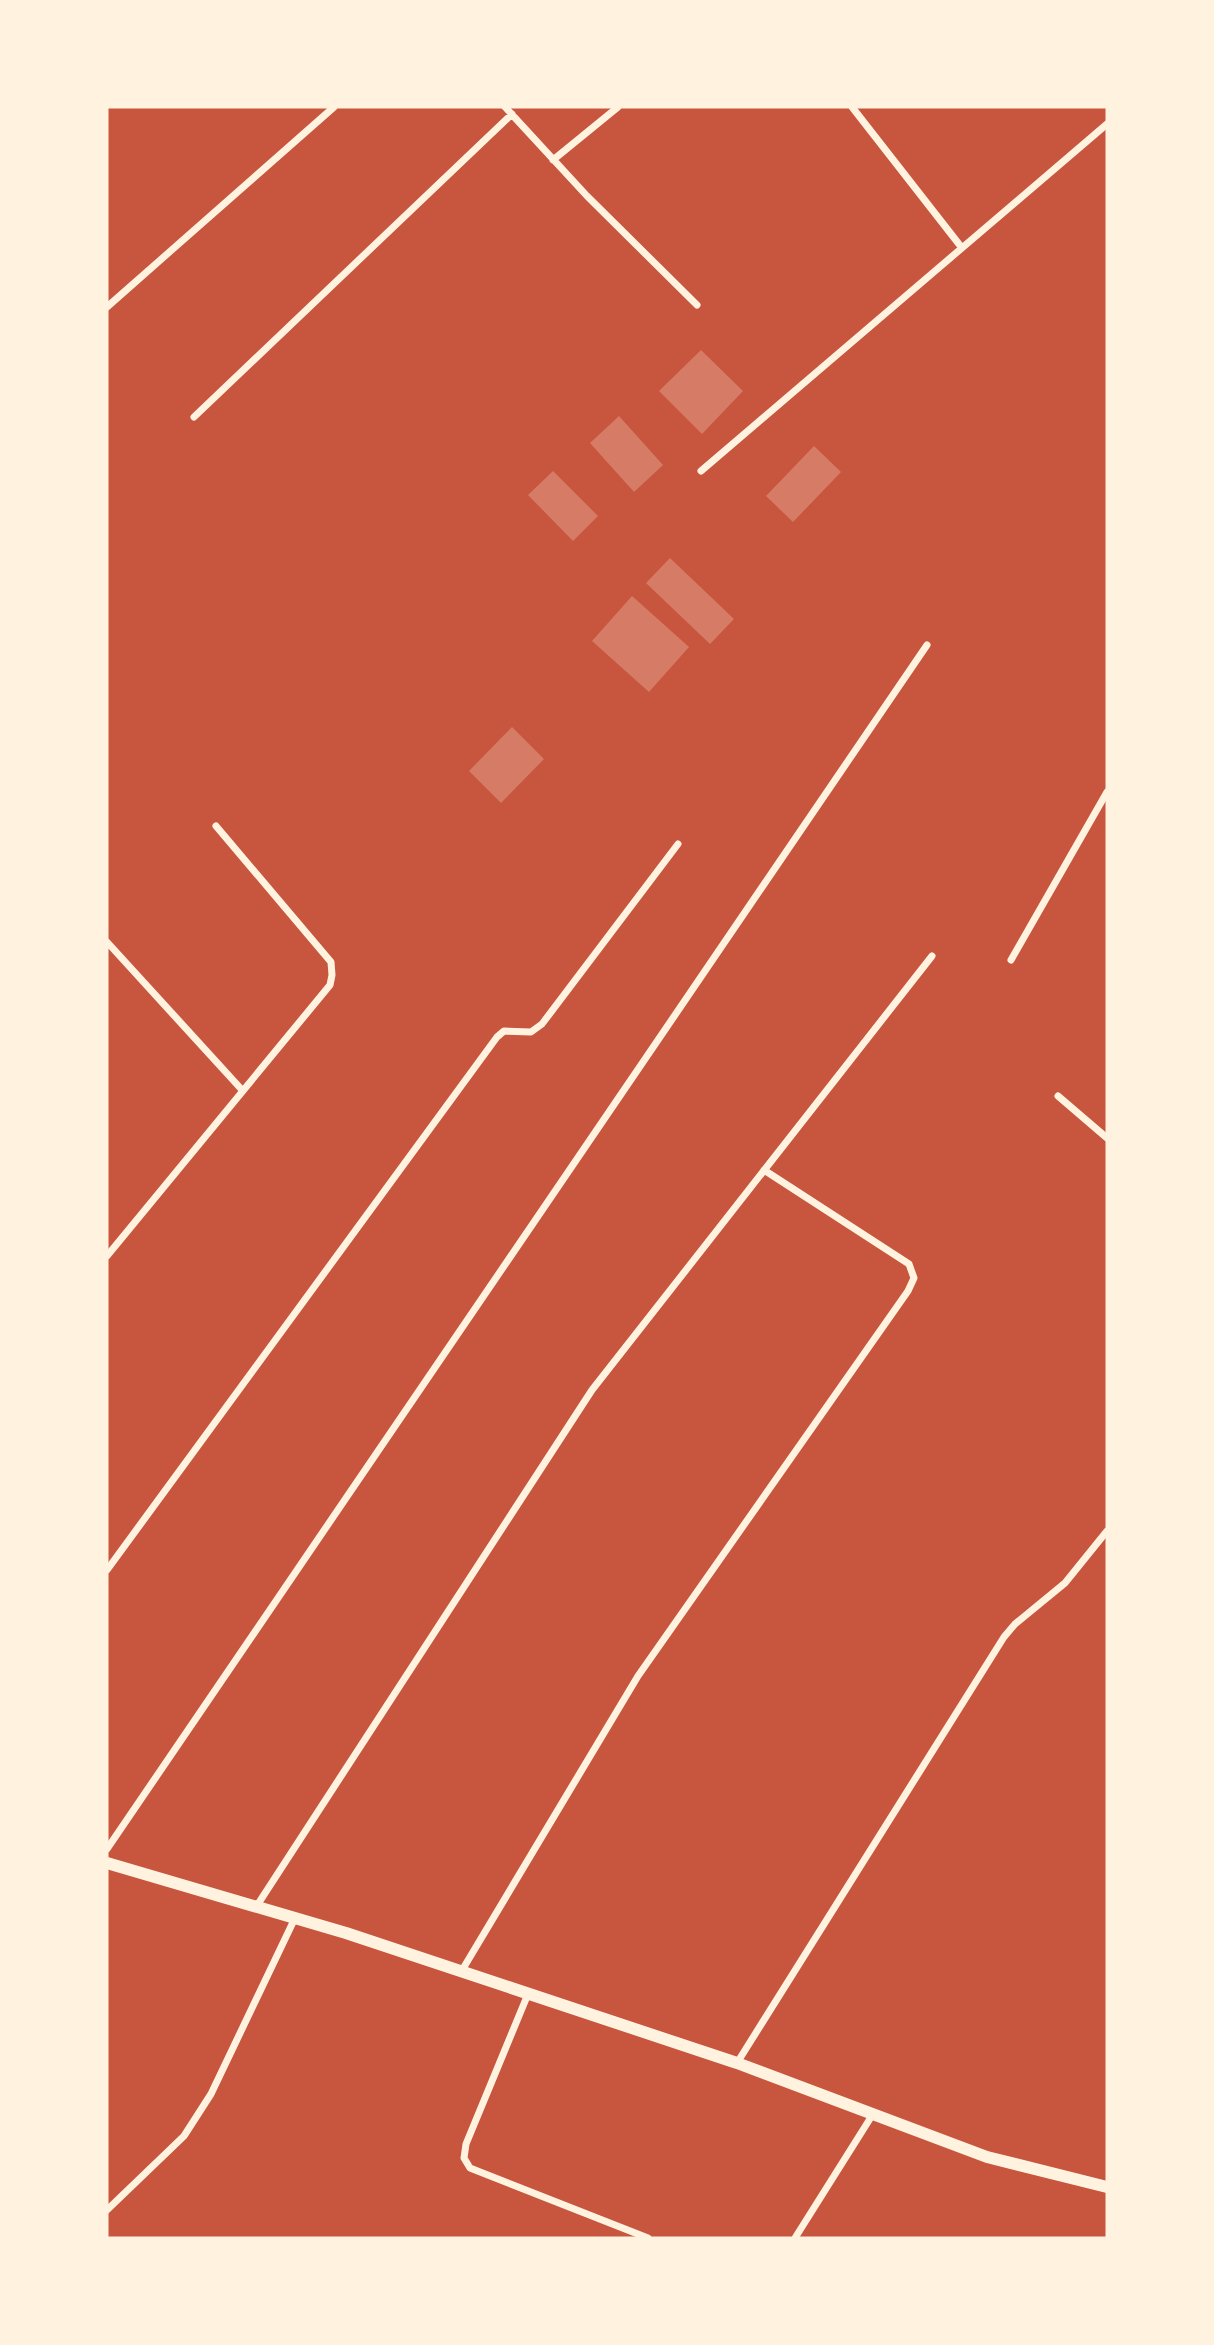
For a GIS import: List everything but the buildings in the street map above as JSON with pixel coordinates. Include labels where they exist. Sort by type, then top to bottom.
[{"type":"street","points":[[107,307],[334,107]]},
{"type":"street","points":[[505,107],[587,196],[697,305]]},
{"type":"street","points":[[553,160],[618,107]]},
{"type":"street","points":[[852,107],[962,248]]},
{"type":"street","points":[[194,417],[512,114]]},
{"type":"street","points":[[701,471],[1107,124]]},
{"type":"street","points":[[107,1849],[927,645]]},
{"type":"street","points":[[1011,960],[1107,792]]},
{"type":"street","points":[[107,1256],[330,985],[331,962],[216,826]]},
{"type":"street","points":[[107,1570],[497,1037],[504,1031],[531,1032],[542,1024],[678,844]]},
{"type":"street","points":[[107,942],[243,1091]]},
{"type":"street","points":[[256,1907],[592,1390],[932,956]]},
{"type":"street","points":[[1058,1096],[1107,1138]]},
{"type":"street","points":[[461,1972],[638,1676],[892,1314],[914,1278],[909,1264],[764,1170]]},
{"type":"street","points":[[737,2063],[1004,1637],[1015,1624],[1065,1583],[1107,1531]]},
{"type":"street","points":[[107,1863],[295,1918],[737,2063],[987,2157],[1107,2187]]},
{"type":"street","points":[[107,2210],[184,2136],[197,2118],[295,1918]]},
{"type":"street","points":[[528,1994],[466,2144],[464,2158],[470,2168],[648,2238]]},
{"type":"street","points":[[795,2238],[873,2113]]}]
